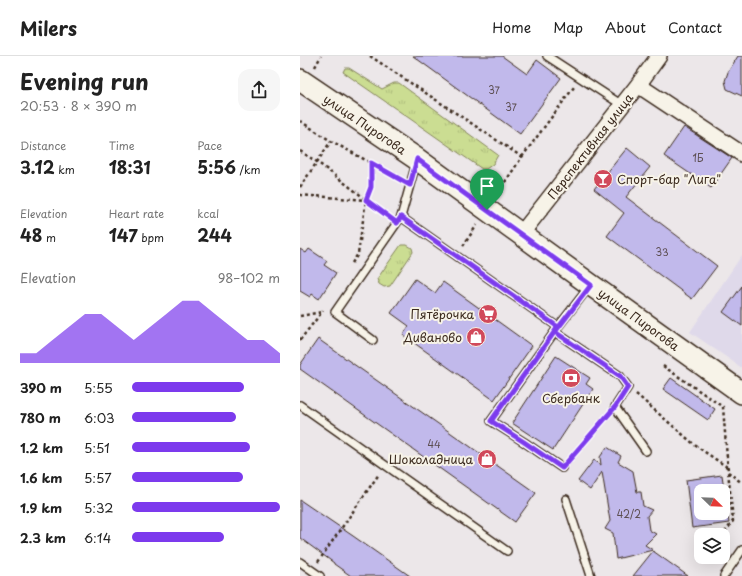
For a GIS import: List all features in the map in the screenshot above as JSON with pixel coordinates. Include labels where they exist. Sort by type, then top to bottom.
[{"type":"main road","name":"улица Пирогова","points":[[300,80],[417,159],[742,393]]},
{"type":"street","name":"Перспективная улица","points":[[521,234],[638,85],[658,56]]},
{"type":"street","points":[[638,85],[742,154]]},
{"type":"lane","points":[[547,56],[580,79],[622,105]]},
{"type":"lane","points":[[373,340],[335,312],[399,220],[417,159]]},
{"type":"lane","points":[[399,220],[456,256],[620,376],[628,387],[615,407],[646,451]]},
{"type":"lane","points":[[562,468],[491,421],[556,330],[591,285]]},
{"type":"lane","points":[[300,405],[507,551]]},
{"type":"lane","points":[[566,499],[591,576]]},
{"type":"lane","points":[[724,576],[742,550]]},
{"type":"lane","points":[[300,562],[320,576]]},
{"type":"path","points":[[370,56],[522,157]]},
{"type":"path","points":[[456,256],[522,157],[580,79]]},
{"type":"path","points":[[300,121],[331,141],[410,185]]},
{"type":"path","points":[[300,187],[331,141]]},
{"type":"path","points":[[300,151],[317,162],[366,200],[399,220]]},
{"type":"path","points":[[350,267],[358,254],[366,200],[371,187],[371,163]]},
{"type":"path","points":[[300,195],[366,200]]},
{"type":"path","points":[[300,340],[326,306]]},
{"type":"path","points":[[300,316],[322,312],[335,312]]},
{"type":"path","points":[[663,366],[723,407],[727,467],[733,521],[728,528]]},
{"type":"path","points":[[628,387],[696,446],[727,467]]},
{"type":"path","points":[[562,468],[615,407]]},
{"type":"path","points":[[312,570],[386,465]]},
{"type":"path","points":[[728,472],[742,483]]},
{"type":"shaded area","points":[[742,255],[742,368],[690,332]]},
{"type":"green space","points":[[345,68],[349,68],[382,89],[394,83],[399,83],[498,155],[493,164],[486,169],[482,169],[343,72]]},
{"type":"green space","points":[[401,245],[407,245],[412,248],[413,252],[390,286],[384,287],[379,284],[377,279]]},
{"type":"building","points":[[413,56],[502,56],[527,74],[537,60],[561,78],[520,134]]},
{"type":"building","points":[[738,56],[742,56],[742,96],[727,89],[725,81],[728,72]]},
{"type":"building","points":[[684,127],[732,158],[711,188],[664,156]]},
{"type":"building","points":[[627,148],[650,167],[626,197],[717,266],[692,299],[607,236],[624,213],[594,189]]},
{"type":"building","points":[[300,249],[306,253],[309,249],[327,261],[324,265],[336,273],[319,299],[312,294],[310,297],[300,291]]},
{"type":"building","points":[[415,279],[435,293],[443,282],[532,346],[494,400],[403,335],[409,326],[391,313]]},
{"type":"building","points":[[742,286],[742,326],[723,312]]},
{"type":"building","points":[[318,339],[536,493],[515,522],[300,369],[300,365]]},
{"type":"building","points":[[556,356],[590,378],[586,384],[593,389],[553,450],[512,423]]},
{"type":"building","points":[[671,378],[715,409],[708,420],[663,389]]},
{"type":"building","points":[[607,447],[621,456],[618,462],[633,471],[637,492],[641,492],[643,506],[652,510],[647,516],[649,530],[656,534],[645,545],[653,550],[616,559],[613,533],[605,529],[610,521],[602,472],[590,490],[578,481],[594,460],[601,465],[600,457]]},
{"type":"building","points":[[722,475],[723,484],[694,484],[694,520],[729,520],[729,523],[692,528],[686,480]]},
{"type":"building","points":[[300,500],[410,576],[351,576],[300,538]]},
{"type":"building","points":[[653,551],[688,576],[633,576]]},
{"type":"place","name":"Спорт-бар \"Лига\"","points":[[603,179]]},
{"type":"place","name":"Пятёрочка","points":[[488,314]]},
{"type":"place","name":"Диваново","points":[[476,337]]},
{"type":"place","name":"Сбербанк","points":[[571,378]]},
{"type":"place","name":"Шоколадница","points":[[487,459]]},
{"type":"route","points":[[417,159],[487,210],[591,285],[555,332],[620,376],[628,387],[615,407],[562,468],[491,421],[558,327],[401,217],[397,223],[366,200],[371,187],[371,163],[410,185],[417,159]]}]
